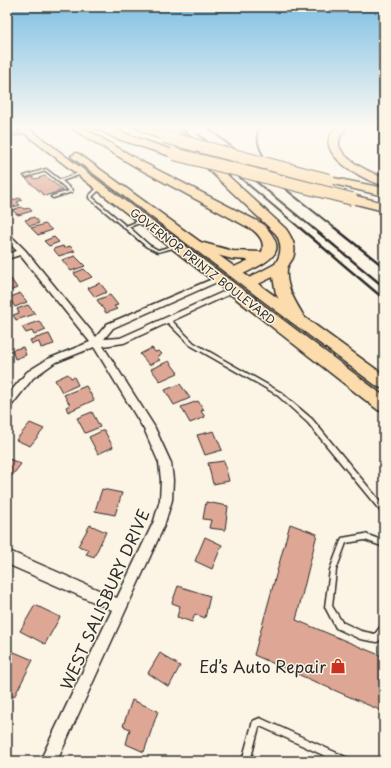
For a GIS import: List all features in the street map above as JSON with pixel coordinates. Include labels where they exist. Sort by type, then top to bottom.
[{"type":"highway","points":[[138,164],[258,227],[264,232],[270,242],[270,248],[266,256],[235,272]]},
{"type":"highway","points":[[203,164],[282,232],[288,245],[286,258],[280,267],[250,283]]},
{"type":"highway","points":[[213,164],[384,207]]},
{"type":"highway","points":[[264,164],[384,192]]},
{"type":"highway","points":[[349,164],[354,168],[384,182]]},
{"type":"highway","points":[[200,246],[232,255],[250,257],[266,256]]},
{"type":"highway","points":[[280,267],[282,292],[297,318]]},
{"type":"main road","name":"GOVERNOR PRINTZ BOULEVARD","points":[[70,164],[384,405]]},
{"type":"main road","name":"GOVERNOR PRINTZ BOULEVARD","points":[[88,164],[384,383]]},
{"type":"main road","points":[[100,187],[118,185]]},
{"type":"main road","points":[[220,279],[235,272]]},
{"type":"main road","points":[[235,290],[250,283]]},
{"type":"street","name":"WEST SALISBURY DRIVE","points":[[7,236],[22,252],[96,343],[150,429],[164,463],[167,480],[166,500],[160,522],[48,761]]},
{"type":"street","points":[[7,257],[22,252]]},
{"type":"street","points":[[96,343],[110,326],[220,279]]},
{"type":"street","points":[[7,403],[30,375],[50,361],[96,343],[122,341],[235,290]]},
{"type":"street","points":[[155,307],[168,320]]},
{"type":"street","points":[[7,556],[121,607]]},
{"type":"lane","points":[[26,176],[46,170],[71,191],[52,197]]},
{"type":"lane","points":[[60,181],[82,173]]},
{"type":"lane","points":[[100,187],[90,197],[148,246],[158,251],[176,245]]},
{"type":"lane","points":[[126,227],[144,220]]},
{"type":"lane","points":[[168,320],[192,344],[278,393],[310,422],[384,511]]},
{"type":"lane","points":[[384,544],[365,537],[344,540],[333,570],[328,607],[338,625],[360,636],[377,638],[384,629]]},
{"type":"lane","points":[[246,761],[256,724],[260,722],[345,761]]},
{"type":"building","points":[[45,176],[63,190],[45,196],[26,179],[32,177],[35,179]]},
{"type":"building","points":[[19,198],[22,200],[17,202],[20,205],[9,208],[7,206],[7,202]]},
{"type":"building","points":[[21,207],[24,209],[29,208],[32,211],[18,215],[12,210]]},
{"type":"building","points":[[34,217],[39,223],[30,226],[25,220]]},
{"type":"building","points":[[45,224],[52,230],[38,235],[31,228]]},
{"type":"building","points":[[54,237],[59,242],[49,246],[44,241]]},
{"type":"building","points":[[63,246],[64,248],[70,246],[75,251],[59,256],[53,249]]},
{"type":"building","points":[[75,256],[85,266],[71,271],[62,260]]},
{"type":"building","points":[[84,269],[92,277],[80,282],[74,273]]},
{"type":"building","points":[[11,279],[17,288],[7,292],[7,281]]},
{"type":"building","points":[[100,283],[107,292],[95,297],[88,288]]},
{"type":"building","points":[[20,293],[27,302],[15,307],[9,298]]},
{"type":"building","points":[[110,295],[118,305],[114,306],[117,309],[106,313],[97,300]]},
{"type":"building","points":[[28,305],[35,314],[16,320],[13,315],[19,313],[17,309]]},
{"type":"building","points":[[39,321],[46,330],[34,335],[32,331],[26,333],[22,327]]},
{"type":"building","points":[[49,334],[54,344],[41,348],[39,342],[32,344],[30,340]]},
{"type":"building","points":[[23,347],[26,355],[15,359],[12,350]]},
{"type":"building","points":[[152,348],[155,352],[159,351],[162,354],[157,357],[160,360],[149,365],[140,354]]},
{"type":"building","points":[[169,361],[178,373],[160,381],[151,369]]},
{"type":"building","points":[[68,374],[71,378],[74,377],[78,385],[62,392],[55,380]]},
{"type":"building","points":[[180,384],[190,398],[174,405],[165,390]]},
{"type":"building","points":[[86,386],[94,400],[68,412],[66,407],[70,405],[64,395]]},
{"type":"building","points":[[198,401],[204,410],[201,411],[205,417],[190,423],[181,407]]},
{"type":"building","points":[[92,412],[100,427],[85,433],[77,418]]},
{"type":"building","points":[[30,423],[44,429],[30,446],[16,440]]},
{"type":"building","points":[[104,430],[113,447],[98,454],[89,437]]},
{"type":"building","points":[[214,431],[222,450],[205,455],[197,435]]},
{"type":"building","points":[[7,458],[21,464],[8,481],[7,481]]},
{"type":"building","points":[[224,461],[229,481],[213,484],[208,463]]},
{"type":"building","points":[[102,489],[122,493],[115,515],[95,511]]},
{"type":"building","points":[[206,502],[228,506],[225,530],[209,528],[211,520],[203,519]]},
{"type":"building","points":[[290,524],[317,534],[296,620],[384,657],[384,712],[254,655]]},
{"type":"building","points":[[90,525],[106,532],[94,557],[86,554],[89,550],[78,546]]},
{"type":"building","points":[[205,537],[222,545],[212,569],[195,561]]},
{"type":"building","points":[[178,586],[210,596],[205,618],[195,614],[192,622],[177,617],[180,606],[172,603]]},
{"type":"building","points":[[35,605],[60,617],[45,644],[20,631]]},
{"type":"building","points":[[7,649],[33,660],[14,697],[7,693]]},
{"type":"building","points":[[160,653],[180,666],[169,687],[148,673]]},
{"type":"building","points":[[132,700],[158,711],[144,752],[126,744],[130,729],[123,726]]},
{"type":"railway","points":[[224,164],[301,229]]},
{"type":"railway","points":[[234,164],[314,229]]},
{"type":"railway","points":[[253,164],[336,229]]},
{"type":"railway","points":[[269,164],[275,173]]},
{"type":"railway","points":[[300,228],[384,299]]},
{"type":"railway","points":[[313,228],[384,287]]},
{"type":"railway","points":[[335,228],[384,267]]},
{"type":"place","name":"Ed’s Auto Repair","points":[[338,666]]}]
